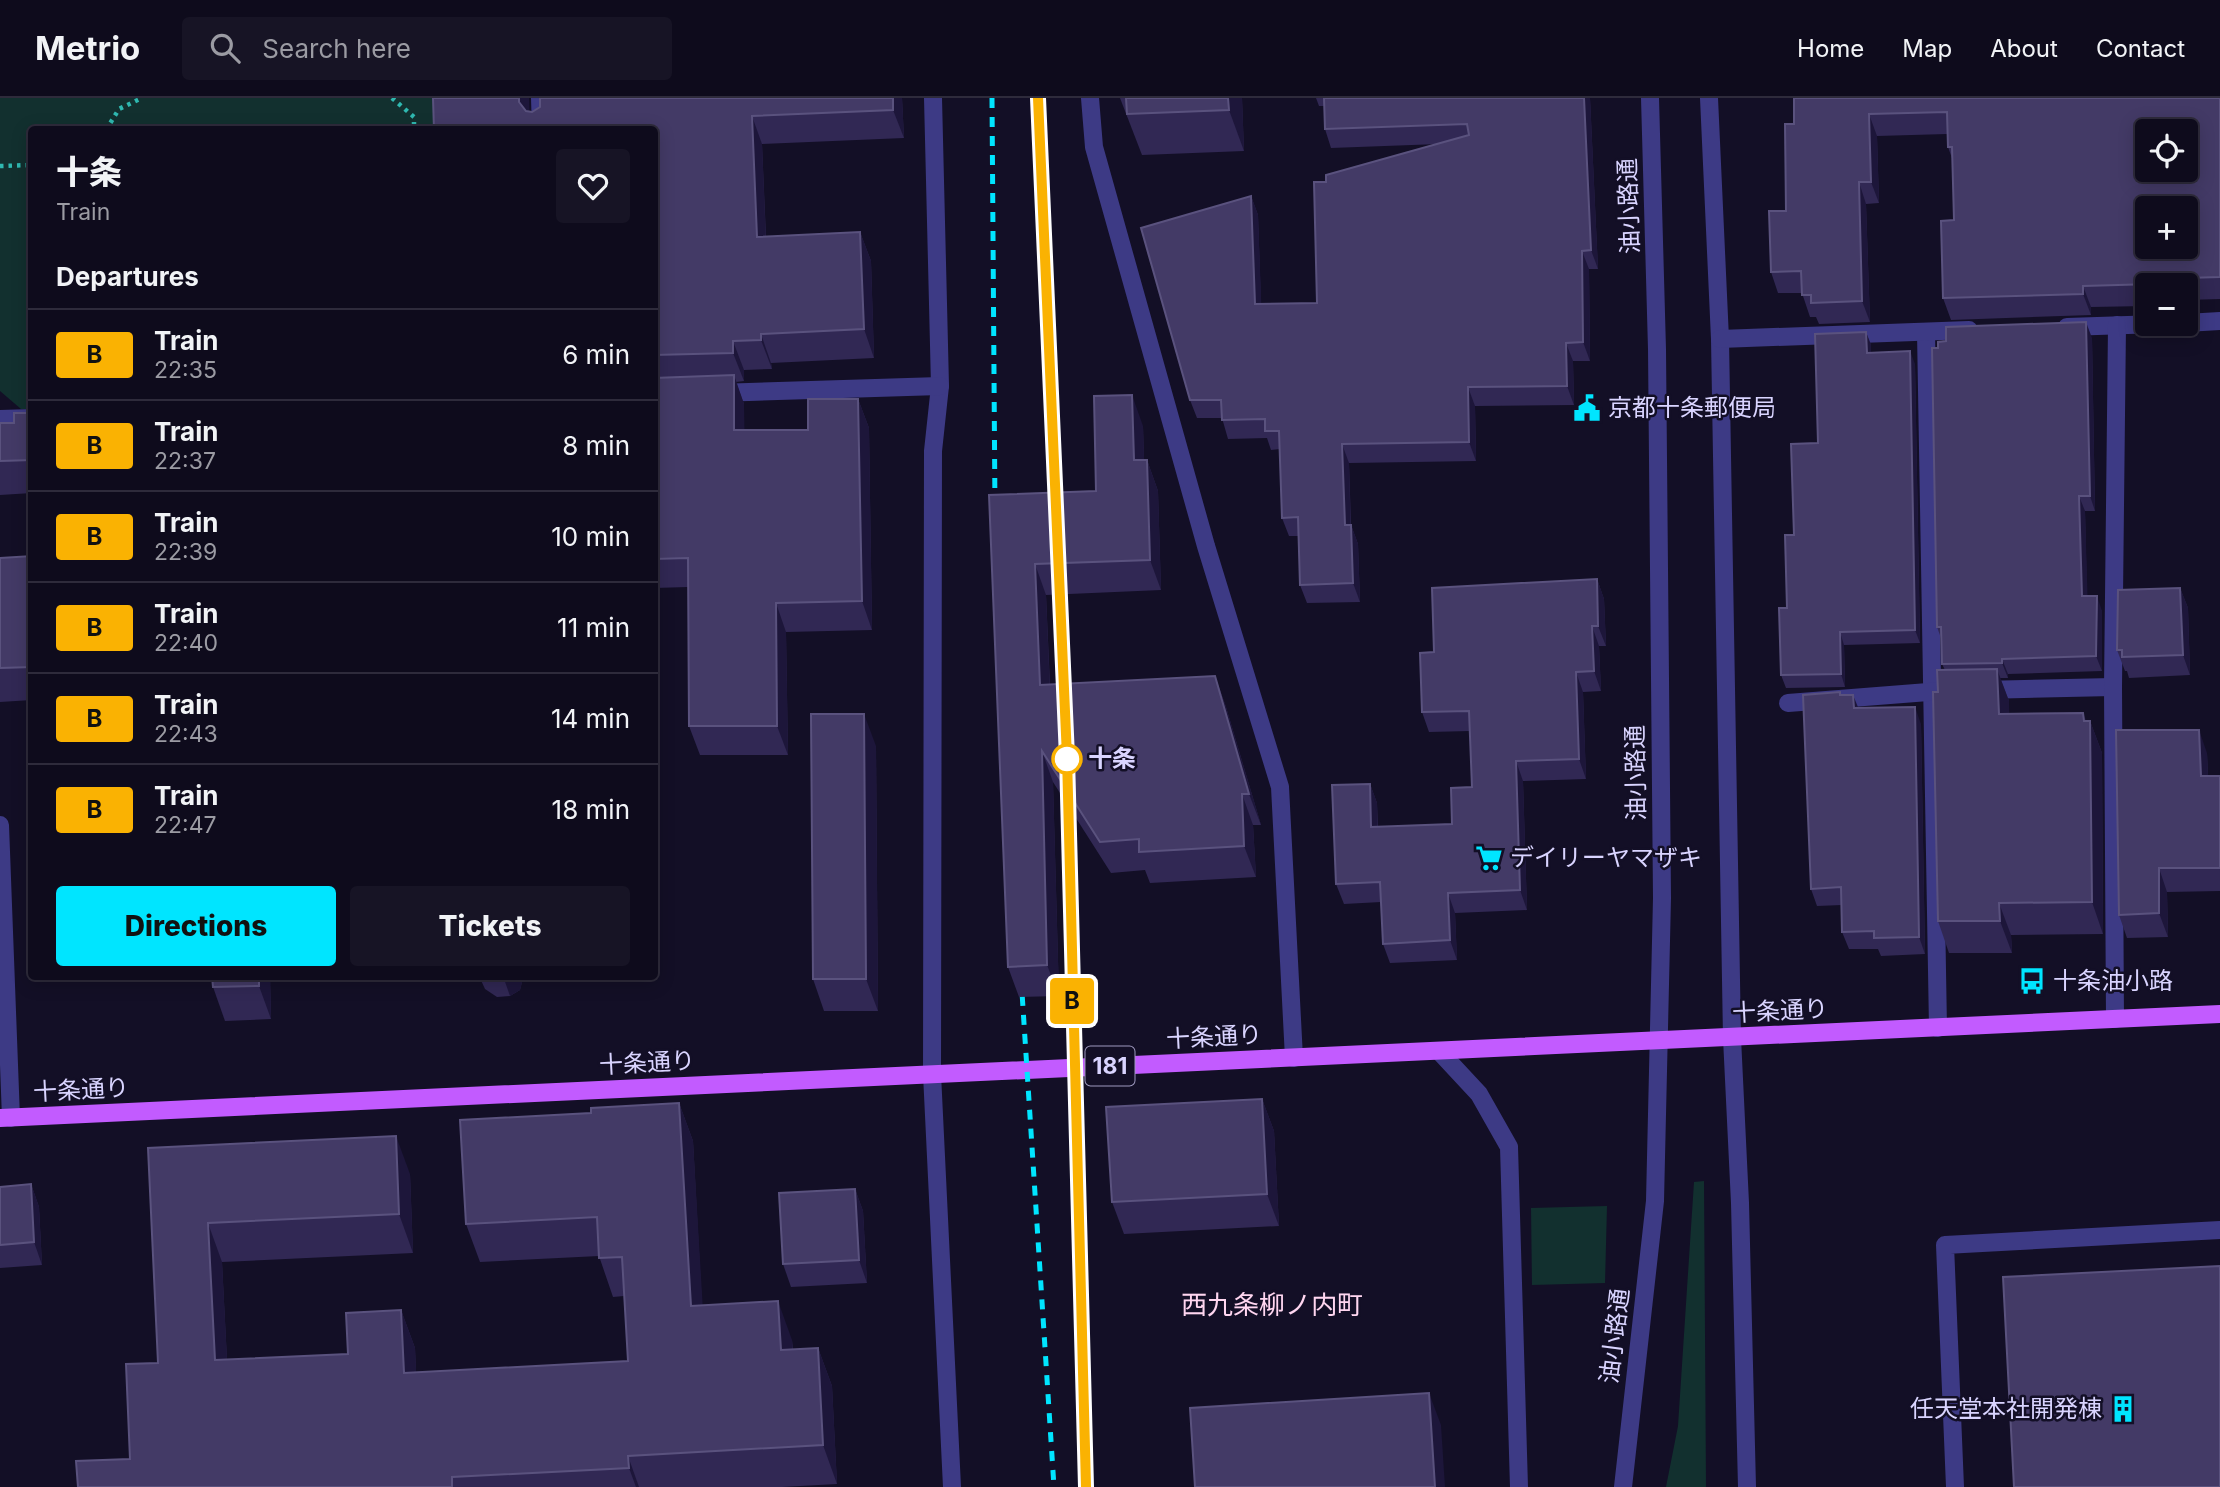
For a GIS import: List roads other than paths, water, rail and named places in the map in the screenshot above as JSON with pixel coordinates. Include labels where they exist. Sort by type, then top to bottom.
[{"type":"main road","name":"十条通り","points":[[6,1118],[2220,1014]]},
{"type":"street","points":[[540,98],[541,126]]},
{"type":"street","points":[[933,98],[940,386],[933,451],[932,1074],[952,1487]]},
{"type":"street","points":[[1090,98],[1097,160],[1206,546],[1280,788],[1294,1058]]},
{"type":"street","name":"油小路通","points":[[1623,1487],[1655,1201],[1659,1041],[1661,775],[1657,349],[1650,98]]},
{"type":"street","points":[[1709,98],[1720,339],[1732,1038],[1740,1203],[1747,1487]]},
{"type":"street","points":[[2198,322],[2220,321]]},
{"type":"street","points":[[2115,1019],[2113,687],[2117,325]]},
{"type":"street","points":[[2049,328],[2135,325]]},
{"type":"street","points":[[1720,339],[1981,330]]},
{"type":"street","points":[[1926,332],[1938,1028]]},
{"type":"street","points":[[695,394],[940,386]]},
{"type":"street","points":[[0,419],[28,418]]},
{"type":"street","points":[[1788,703],[1933,691],[2113,687]]},
{"type":"street","points":[[0,825],[6,1118]]},
{"type":"street","points":[[1439,1051],[1479,1094],[1509,1147],[1519,1487]]},
{"type":"street","points":[[1955,1487],[1945,1245],[2220,1230]]},
{"type":"railway","points":[[992,98],[995,512]]},
{"type":"railway","points":[[1038,98],[1058,511]]},
{"type":"railway","points":[[1060,573],[1065,703]]},
{"type":"railway","points":[[1068,787],[1086,1487]]},
{"type":"railway","points":[[1021,977],[1054,1487]]},
{"type":"train","name":"B","points":[[1038,98],[1058,503],[1067,757],[1086,1487]]},
{"type":"place","name":"京都十条郵便局","points":[[1587,408]]},
{"type":"place","name":"十条","points":[[1067,759]]},
{"type":"place","name":"デイリーヤマザキ","points":[[1489,858]]},
{"type":"place","name":"十条油小路","points":[[2032,981]]},
{"type":"place","name":"任天堂本社開発棟","points":[[2123,1409]]},
{"type":"district","name":"西九条柳ノ内町","points":[[1272,1305]]}]
